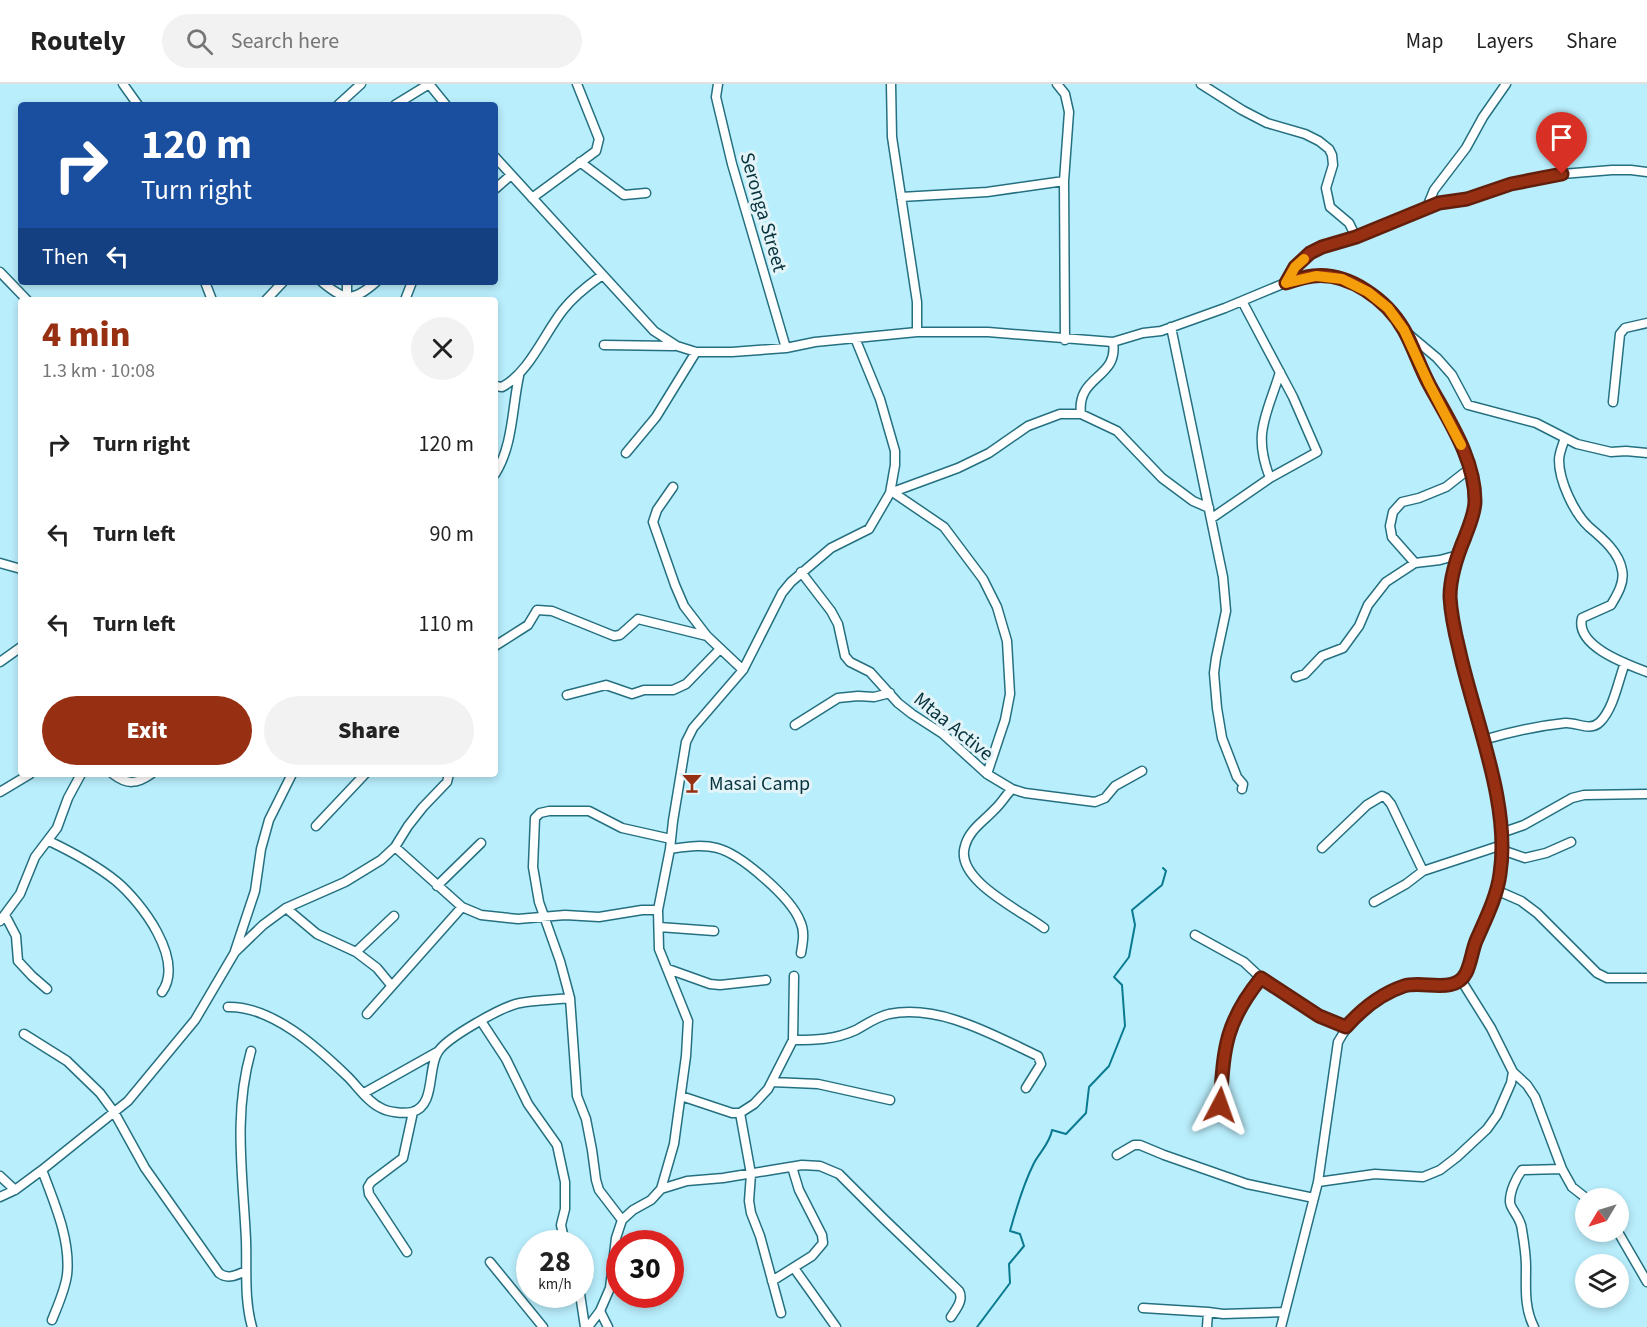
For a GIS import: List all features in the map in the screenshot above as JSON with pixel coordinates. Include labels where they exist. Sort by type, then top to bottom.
[{"type":"street","points":[[124,84],[136,102]]},
{"type":"street","points":[[341,102],[361,84]]},
{"type":"street","points":[[400,102],[429,84],[444,102]]},
{"type":"street","points":[[532,198],[596,151],[599,139],[577,84]]},
{"type":"street","name":"Seronga Street","points":[[718,84],[716,97],[732,165],[786,348]]},
{"type":"street","points":[[891,84],[892,136],[917,302],[917,332]]},
{"type":"street","points":[[1057,84],[1065,94],[1069,112],[1064,181],[1065,340]]},
{"type":"street","points":[[1202,84],[1242,110],[1273,125],[1288,127],[1305,134],[1320,141],[1329,149],[1333,165],[1326,188],[1329,207],[1349,223],[1356,237]]},
{"type":"street","points":[[1427,207],[1434,189],[1466,148],[1483,117],[1506,84]]},
{"type":"street","points":[[348,94],[349,102]]},
{"type":"street","points":[[498,160],[601,276],[654,331],[677,346],[696,352],[786,348],[917,332],[988,332],[1065,340],[1113,342],[1171,327],[1286,283],[1316,276],[1342,279],[1368,292],[1388,308],[1404,330],[1429,384],[1459,439],[1475,491],[1472,519],[1458,555],[1450,597],[1466,684],[1492,778],[1502,848],[1496,890],[1466,973],[1461,980],[1454,984],[1407,985],[1385,994],[1365,1007],[1346,1027],[1338,1042],[1318,1182],[1281,1327]]},
{"type":"street","points":[[580,162],[624,195],[646,193]]},
{"type":"street","points":[[1286,283],[1295,267],[1310,253],[1356,237],[1427,207],[1467,199],[1511,184],[1562,174],[1612,170],[1647,172]]},
{"type":"street","points":[[498,186],[511,175]]},
{"type":"street","points":[[901,197],[987,192],[1064,181]]},
{"type":"street","points":[[0,272],[24,297]]},
{"type":"street","points":[[498,470],[507,447],[520,375],[562,310],[586,286],[601,276]]},
{"type":"street","points":[[269,297],[280,285]]},
{"type":"street","points":[[326,285],[345,297]]},
{"type":"street","points":[[355,297],[372,285]]},
{"type":"street","points":[[1212,518],[1270,478],[1317,452],[1280,372],[1242,301]]},
{"type":"street","points":[[1613,402],[1622,330],[1647,323]]},
{"type":"street","points":[[1171,327],[1224,577],[1226,611],[1214,673],[1222,738],[1237,777],[1243,784],[1242,789]]},
{"type":"street","points":[[1404,330],[1437,358],[1452,375],[1468,405],[1536,423],[1577,444],[1611,452],[1647,453]]},
{"type":"street","points":[[661,1190],[674,1144],[686,1056],[688,1021],[659,949],[658,910],[670,849],[686,742],[693,728],[743,670],[782,594],[801,572],[831,548],[869,529],[892,493],[896,465],[895,451],[880,399],[855,338]]},
{"type":"street","points":[[1081,414],[1082,395],[1114,358],[1113,342]]},
{"type":"street","points":[[604,345],[677,346]]},
{"type":"street","points":[[626,453],[656,417],[696,352]]},
{"type":"street","points":[[1270,478],[1263,460],[1261,438],[1263,423],[1280,372]]},
{"type":"street","points":[[498,386],[502,387],[520,375]]},
{"type":"street","points":[[892,493],[958,468],[988,453],[1028,426],[1060,414],[1081,414],[1117,431],[1162,478],[1193,501],[1209,508]]},
{"type":"street","points":[[1565,438],[1559,460],[1567,495],[1587,525],[1603,539],[1618,558],[1623,571],[1622,581],[1611,605],[1582,618],[1580,626],[1582,632],[1602,651],[1647,672]]},
{"type":"street","points":[[1415,563],[1392,537],[1390,526],[1393,512],[1402,502],[1446,487],[1469,468]]},
{"type":"street","points":[[673,487],[657,510],[653,522],[664,557],[684,606],[707,636],[743,670]]},
{"type":"street","points":[[892,493],[944,527],[983,579],[996,607],[1007,642],[1010,694],[1005,720],[987,774]]},
{"type":"street","points":[[1296,677],[1305,674],[1322,656],[1343,648],[1356,632],[1368,605],[1386,582],[1415,563],[1458,555]]},
{"type":"street","points":[[0,563],[18,568]]},
{"type":"street","name":"Mtaa Active","points":[[801,572],[831,611],[838,624],[845,656],[850,662],[870,672],[912,714],[943,734],[987,774],[1012,789],[1025,793],[1095,802],[1105,798],[1115,786],[1142,771]]},
{"type":"street","points":[[498,644],[528,624],[537,610],[552,611],[614,636],[624,632],[638,620],[707,636]]},
{"type":"street","points":[[0,662],[18,649]]},
{"type":"street","points":[[567,695],[606,684],[632,694],[644,690],[674,690],[686,684],[720,649]]},
{"type":"street","points":[[1483,740],[1526,728],[1575,723],[1591,728],[1599,724],[1606,715],[1625,663]]},
{"type":"street","points":[[795,725],[838,698],[844,696],[874,697],[890,693]]},
{"type":"street","points":[[2,788],[24,777]]},
{"type":"street","points":[[47,989],[18,961],[16,936],[3,918],[20,894],[35,857],[57,828],[68,798],[79,777]]},
{"type":"street","points":[[117,777],[131,783],[147,777]]},
{"type":"street","points":[[0,1197],[15,1190],[42,1170],[128,1101],[195,1020],[235,952],[255,891],[261,849],[269,820],[290,777]]},
{"type":"street","points":[[316,825],[362,777]]},
{"type":"street","points":[[235,952],[263,925],[286,908],[345,882],[381,860],[395,847],[408,826],[447,782],[448,777]]},
{"type":"street","points":[[1012,789],[994,811],[980,822],[965,844],[964,859],[968,868],[988,891],[1044,928]]},
{"type":"street","points":[[1501,832],[1524,825],[1572,798],[1584,795],[1647,794]]},
{"type":"street","points":[[1322,848],[1367,806],[1382,796],[1391,804],[1423,871]]},
{"type":"street","points":[[622,1220],[599,1190],[588,1129],[575,1086],[570,998],[560,961],[539,902],[533,867],[535,818],[540,813],[549,811],[589,811],[622,828],[671,839]]},
{"type":"street","points":[[49,841],[116,881],[153,926],[164,945],[169,968],[166,985],[162,992]]},
{"type":"street","points":[[1374,902],[1406,884],[1423,871],[1502,848],[1525,858],[1546,853],[1571,842]]},
{"type":"street","points":[[437,885],[481,843]]},
{"type":"street","points":[[670,849],[689,846],[717,848],[734,856],[759,874],[788,900],[800,921],[803,933],[801,953]]},
{"type":"street","points":[[395,847],[462,907],[481,915],[518,919],[565,915],[599,917],[658,910]]},
{"type":"street","points":[[1496,890],[1537,913],[1597,973],[1607,978],[1647,978]]},
{"type":"street","points":[[367,1014],[462,907]]},
{"type":"street","points":[[286,908],[317,934],[356,952],[377,968],[391,985]]},
{"type":"street","points":[[356,952],[394,916]]},
{"type":"street","points":[[659,927],[714,931]]},
{"type":"street","points":[[1195,935],[1244,962],[1261,978],[1319,1016],[1346,1027]]},
{"type":"street","points":[[668,969],[720,985],[766,980]]},
{"type":"street","points":[[681,1096],[732,1113],[740,1113],[754,1104],[772,1082],[793,1040],[794,976]]},
{"type":"street","points":[[1220,1105],[1227,1039],[1243,1000],[1261,978]]},
{"type":"street","points":[[1461,980],[1491,1028],[1513,1072],[1527,1085],[1535,1097],[1562,1169],[1575,1189]]},
{"type":"street","points":[[364,1093],[437,1052],[454,1037],[504,1008],[520,1003],[570,998]]},
{"type":"street","points":[[228,1007],[244,1007],[253,1010],[285,1026],[337,1067],[379,1108],[389,1112],[413,1112],[422,1106],[426,1099],[437,1052]]},
{"type":"street","points":[[793,1040],[826,1040],[857,1029],[867,1022],[888,1014],[914,1012],[935,1014],[974,1027],[1038,1056],[1041,1064],[1026,1088]]},
{"type":"street","points":[[482,1021],[506,1059],[528,1104],[557,1145],[565,1182],[562,1230]]},
{"type":"street","points":[[24,1034],[67,1061],[100,1093],[114,1112],[145,1168],[219,1273],[228,1277],[246,1271]]},
{"type":"street","points":[[251,1052],[243,1088],[240,1143],[246,1286],[252,1327]]},
{"type":"street","points":[[1318,1182],[1375,1174],[1423,1177],[1440,1170],[1457,1157],[1497,1115],[1511,1083],[1513,1072]]},
{"type":"street","points":[[772,1082],[818,1084],[890,1100]]},
{"type":"street","points":[[406,1252],[369,1194],[368,1187],[371,1182],[403,1158],[413,1112]]},
{"type":"street","points":[[740,1113],[751,1174],[750,1207],[781,1313]]},
{"type":"street","points":[[1117,1155],[1134,1145],[1140,1145],[1247,1184],[1314,1198]]},
{"type":"street","points":[[586,1327],[600,1311],[610,1288],[616,1238],[622,1220],[633,1210],[651,1200],[661,1190],[687,1181],[751,1174],[802,1165],[820,1166],[839,1174],[959,1291],[962,1295],[961,1300],[951,1317]]},
{"type":"street","points":[[772,1281],[812,1256],[823,1243],[822,1235],[799,1190],[792,1167]]},
{"type":"street","points":[[1534,1327],[1524,1292],[1526,1267],[1522,1228],[1520,1218],[1510,1205],[1509,1198],[1517,1176],[1522,1170],[1562,1169]]},
{"type":"street","points":[[42,1170],[54,1201],[67,1248],[67,1276],[64,1292],[52,1320]]},
{"type":"street","points":[[0,1176],[15,1190]]},
{"type":"street","points":[[1624,1242],[1644,1271],[1647,1282]]},
{"type":"street","points":[[489,1262],[543,1327]]},
{"type":"street","points":[[794,1268],[836,1327]]},
{"type":"street","points":[[583,1308],[586,1327]]},
{"type":"street","points":[[1143,1308],[1223,1314],[1284,1312]]},
{"type":"street","points":[[600,1311],[608,1327]]},
{"type":"street","points":[[1207,1327],[1208,1312]]},
{"type":"waterway","points":[[977,1327],[1010,1283],[1009,1264],[1024,1246],[1020,1234],[1010,1231],[1023,1188],[1034,1163],[1047,1143],[1052,1130],[1066,1134],[1086,1113],[1089,1087],[1109,1066],[1125,1026],[1122,985],[1114,977],[1129,957],[1135,925],[1132,910],[1162,885],[1166,871],[1163,868]]},
{"type":"slow traffic","points":[[1304,259],[1295,267],[1286,283],[1316,276],[1342,279],[1368,292],[1388,308],[1404,330],[1461,445]]},
{"type":"place","name":"Masai Camp","points":[[692,783]]},
{"type":"route","points":[[1220,1105],[1227,1039],[1243,1000],[1261,978],[1319,1016],[1346,1027],[1365,1007],[1385,994],[1407,985],[1454,984],[1466,973],[1500,875],[1502,850],[1500,817],[1483,740],[1466,684],[1450,597],[1458,555],[1472,519],[1475,504],[1475,491],[1459,439],[1429,384],[1404,330],[1388,308],[1368,292],[1342,279],[1316,276],[1286,283],[1295,267],[1310,253],[1322,247],[1356,237],[1439,203],[1467,199],[1511,184],[1562,174]]}]
